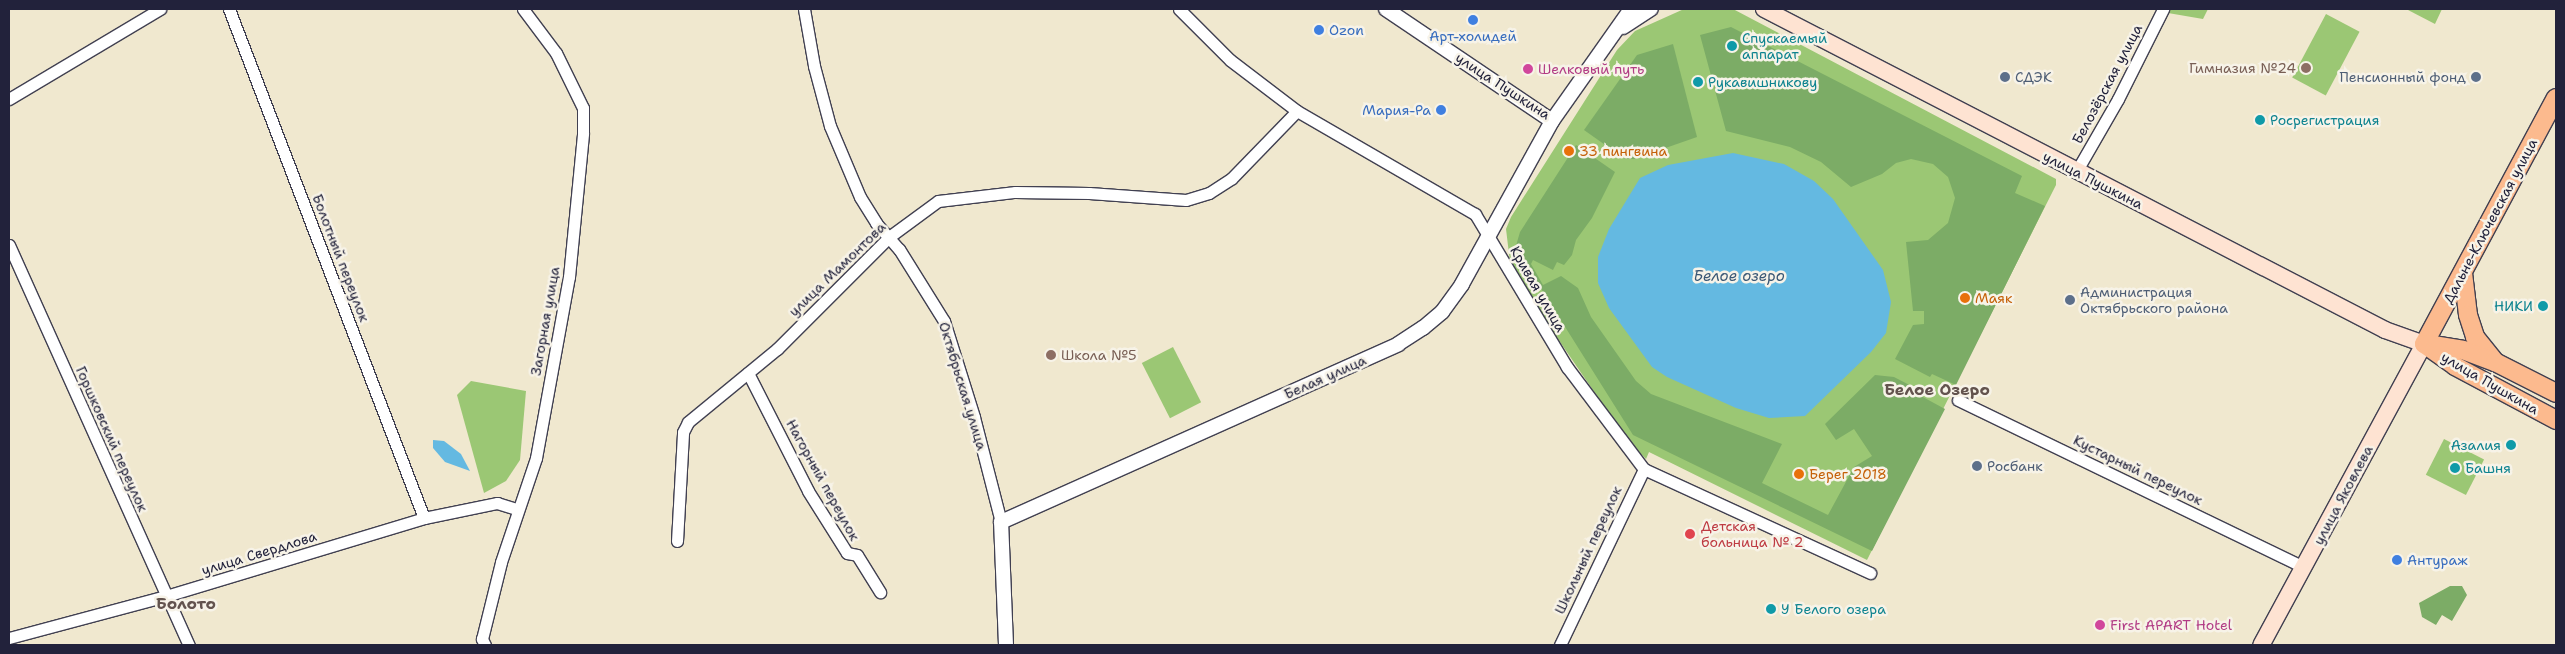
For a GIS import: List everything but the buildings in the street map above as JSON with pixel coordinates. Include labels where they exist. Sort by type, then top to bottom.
[{"type":"main road","name":"улица Пушкина","points":[[1764,9],[2076,172],[2385,330],[2424,344],[2463,350],[2495,362],[2556,393]]},
{"type":"main road","name":"Дальне-Ключевская улица","points":[[2424,344],[2556,98]]},
{"type":"main road","points":[[2463,273],[2468,315],[2475,336],[2495,362]]},
{"type":"main road","name":"улица Пушкина","points":[[2424,344],[2455,366],[2556,420]]},
{"type":"main road","name":"улица Яковлева","points":[[2261,645],[2424,344]]},
{"type":"street","points":[[9,99],[160,9]]},
{"type":"street","name":"Болотный переулок","points":[[229,9],[424,518]]},
{"type":"street","name":"Загорная улица","points":[[485,645],[482,639],[517,509],[536,458],[569,277],[583,124],[583,108],[556,53],[523,9]]},
{"type":"street","name":"Октябрьская улица","points":[[804,9],[814,66],[830,126],[860,197],[944,321],[974,416],[1001,522],[1006,645]]},
{"type":"street","name":"Кривая улица","points":[[1179,9],[1230,60],[1298,111],[1475,214],[1489,233],[1516,286],[1567,367],[1644,469],[1870,573]]},
{"type":"street","name":"улица Пушкина","points":[[1386,9],[1552,121],[1631,9]]},
{"type":"street","name":"улица Пушкина","points":[[1618,30],[1652,9]]},
{"type":"street","name":"Белозёрская улица","points":[[2076,172],[2118,99],[2163,9]]},
{"type":"street","name":"улица Мамонтова","points":[[677,541],[683,432],[694,414],[777,349],[889,238],[938,201],[1015,192],[1186,200],[1210,194],[1232,178],[1298,111]]},
{"type":"street","name":"Белая улица","points":[[1001,522],[1398,344],[1442,312],[1462,284],[1552,121]]},
{"type":"street","name":"Горшковский переулок","points":[[9,245],[188,645]]},
{"type":"street","name":"Нагорный переулок","points":[[748,373],[813,499],[847,553],[857,555],[880,592]]},
{"type":"street","name":"Кустарный переулок","points":[[1958,400],[2304,568]]},
{"type":"street","name":"Школьный переулок","points":[[1560,645],[1644,469]]},
{"type":"street","name":"улица Свердлова","points":[[9,638],[166,596],[424,518],[497,504],[517,509]]},
{"type":"green space","points":[[1684,9],[1733,9],[2056,179],[2056,185],[1867,560],[1649,452],[1646,459],[1627,440],[1545,320],[1510,262],[1506,229],[1511,217],[1617,50],[1635,31]]},
{"type":"green space","points":[[2170,9],[2208,9],[2203,19],[2168,13]]},
{"type":"green space","points":[[2409,9],[2442,9],[2435,24],[2408,10]]},
{"type":"green space","points":[[2326,14],[2360,32],[2326,95],[2292,78]]},
{"type":"green space","points":[[1731,27],[2022,176],[2015,193],[2045,206],[1956,385],[1932,374],[1930,377],[1895,359],[1913,325],[1924,324],[1924,311],[1913,311],[1906,242],[1928,240],[1948,223],[1955,198],[1948,177],[1933,164],[1911,159],[1896,163],[1882,174],[1851,187],[1821,162],[1790,147],[1726,131],[1700,35]]},
{"type":"green space","points":[[1673,44],[1697,137],[1634,159],[1625,159],[1584,130],[1637,55]]},
{"type":"green space","points":[[1576,145],[1615,172],[1592,218],[1576,240],[1572,255],[1564,265],[1557,262],[1553,270],[1533,260],[1531,264],[1543,285],[1561,276],[1578,288],[1591,317],[1636,381],[1651,394],[1782,444],[1762,483],[1828,515],[1854,467],[1872,456],[1854,429],[1836,440],[1825,424],[1875,375],[1894,377],[1923,392],[1921,396],[1945,409],[1872,551],[1633,435],[1535,279],[1531,281],[1515,249],[1520,232]]},
{"type":"green space","points":[[1173,347],[1201,402],[1170,418],[1142,363]]},
{"type":"green space","points":[[471,381],[526,391],[520,460],[506,481],[484,493],[457,395]]},
{"type":"green space","points":[[2444,439],[2484,459],[2466,495],[2426,475]]},
{"type":"green space","points":[[2450,586],[2462,586],[2467,595],[2452,621],[2442,615],[2436,625],[2422,617],[2419,603]]},
{"type":"water","name":"Белое озеро","points":[[1733,153],[1784,164],[1814,181],[1833,199],[1883,270],[1891,302],[1886,333],[1871,352],[1805,416],[1769,418],[1736,408],[1667,377],[1652,367],[1609,308],[1598,283],[1598,257],[1609,229],[1640,178],[1668,165]]},
{"type":"water","points":[[433,440],[444,441],[461,454],[470,471],[445,462],[433,448]]},
{"type":"place","name":"Арт-холидей","points":[[1473,20]]},
{"type":"place","name":"Ozon","points":[[1319,30]]},
{"type":"place","name":"Спускаемый аппарат","points":[[1732,46]]},
{"type":"place","name":"Гимназия №24","points":[[2306,68]]},
{"type":"place","name":"Шелковый путь","points":[[1528,69]]},
{"type":"place","name":"СДЭК","points":[[2005,77]]},
{"type":"place","name":"Пенсионный фонд","points":[[2476,77]]},
{"type":"place","name":"Рукавишникову","points":[[1698,82]]},
{"type":"place","name":"Мария-Ра","points":[[1441,110]]},
{"type":"place","name":"Росрегистрация","points":[[2260,120]]},
{"type":"place","name":"33 пингвина","points":[[1569,151]]},
{"type":"place","name":"Маяк","points":[[1965,298]]},
{"type":"place","name":"Администрация Октябрьского района","points":[[2070,300]]},
{"type":"place","name":"НИКИ","points":[[2543,306]]},
{"type":"place","name":"Школа №5","points":[[1051,355]]},
{"type":"place","name":"Азалия","points":[[2511,445]]},
{"type":"place","name":"Росбанк","points":[[1977,466]]},
{"type":"place","name":"Башня","points":[[2455,468]]},
{"type":"place","name":"Берег 2018","points":[[1799,474]]},
{"type":"place","name":"Детская больница № 2","points":[[1690,534]]},
{"type":"place","name":"Антураж","points":[[2397,560]]},
{"type":"place","name":"У Белого озера","points":[[1771,609]]},
{"type":"place","name":"First APART Hotel","points":[[2100,625]]},
{"type":"district","name":"Белое Озеро","points":[[1937,390]]},
{"type":"district","name":"Болото","points":[[186,604]]}]
